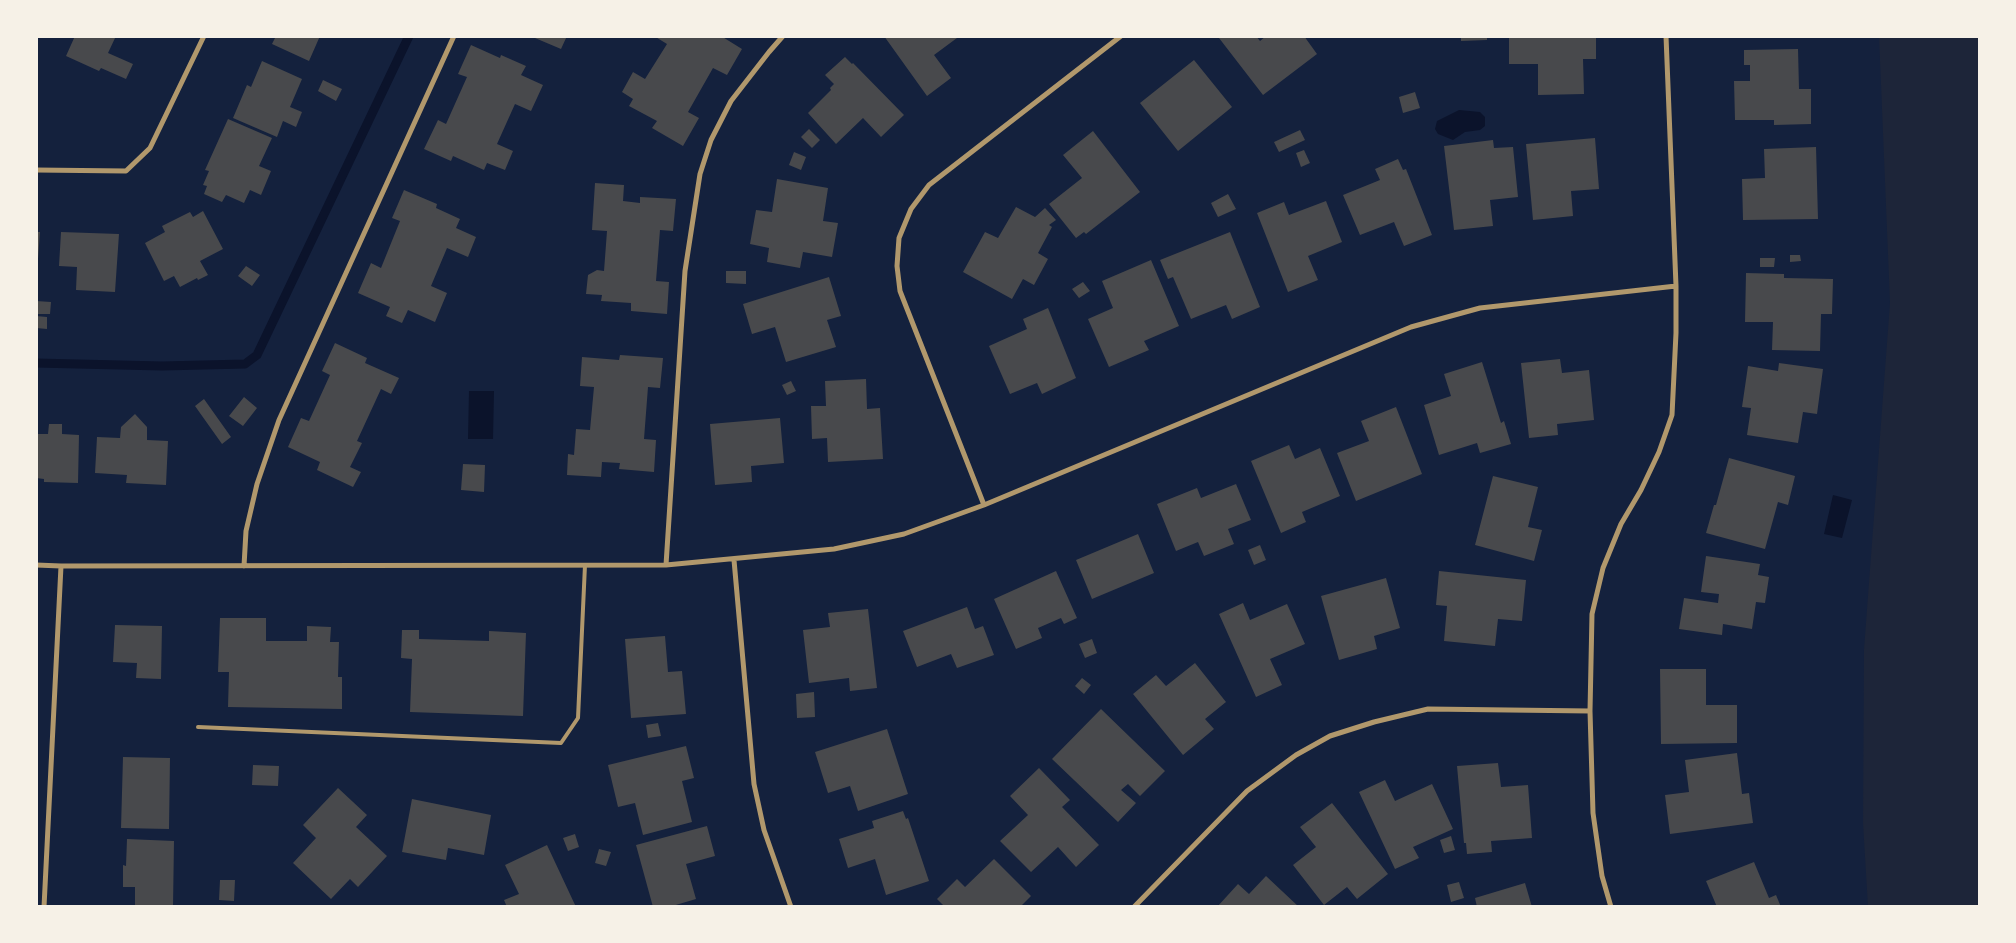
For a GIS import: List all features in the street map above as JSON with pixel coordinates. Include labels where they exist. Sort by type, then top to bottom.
[{"type":"street","points":[[36,170],[126,171],[150,148],[204,36]]},
{"type":"street","points":[[244,566],[246,531],[257,484],[279,420],[454,36]]},
{"type":"street","points":[[666,565],[685,271],[700,174],[711,140],[731,101],[783,36]]},
{"type":"street","points":[[984,505],[900,292],[896,266],[899,238],[910,209],[929,184],[1121,36]]},
{"type":"street","points":[[1612,907],[1602,876],[1593,813],[1590,711],[1592,614],[1603,568],[1622,524],[1659,452],[1672,415],[1676,286],[1666,36]]},
{"type":"street","points":[[36,565],[666,565],[834,549],[904,534],[984,505],[1411,327],[1480,308],[1676,286]]},
{"type":"street","points":[[734,560],[754,784],[764,830],[791,907]]},
{"type":"street","points":[[44,907],[60,566]]},
{"type":"street","points":[[1134,907],[1247,791],[1296,755],[1330,736],[1374,722],[1428,709],[1590,711]]},
{"type":"lane","points":[[198,727],[560,743],[578,718],[585,565]]},
{"type":"shaded area","points":[[1879,36],[1980,36],[1980,907],[1868,907],[1863,823],[1864,649],[1890,303]]},
{"type":"shaded area","points":[[1459,110],[1480,112],[1485,117],[1485,126],[1480,130],[1465,132],[1453,140],[1438,134],[1435,129],[1437,121]]},
{"type":"shaded area","points":[[469,391],[494,391],[493,439],[468,439]]},
{"type":"shaded area","points":[[1833,495],[1852,500],[1842,538],[1824,534]]},
{"type":"building","points":[[75,36],[116,36],[108,53],[133,64],[126,79],[101,68],[99,71],[66,56]]},
{"type":"building","points":[[276,36],[320,36],[309,61],[272,44]]},
{"type":"building","points":[[535,36],[567,36],[561,49],[535,38]]},
{"type":"building","points":[[654,36],[721,36],[742,49],[727,75],[713,68],[688,112],[699,118],[683,146],[652,128],[657,121],[629,106],[633,99],[622,92],[633,72],[645,79],[667,44]]},
{"type":"building","points":[[884,36],[956,36],[957,38],[934,55],[951,78],[927,96]]},
{"type":"building","points":[[1221,36],[1256,36],[1260,41],[1266,36],[1304,36],[1317,54],[1263,95],[1219,38]]},
{"type":"building","points":[[1461,36],[1487,36],[1487,40],[1461,41]]},
{"type":"building","points":[[1509,36],[1596,36],[1596,59],[1583,59],[1584,94],[1538,95],[1538,64],[1509,64]]},
{"type":"building","points":[[471,45],[500,58],[501,55],[526,66],[521,75],[543,85],[531,111],[515,104],[497,144],[513,151],[505,170],[487,163],[484,170],[453,156],[451,161],[424,149],[438,120],[446,124],[467,77],[458,74]]},
{"type":"building","points":[[1798,49],[1799,89],[1811,89],[1811,124],[1774,125],[1774,120],[1735,120],[1734,81],[1750,81],[1750,65],[1744,65],[1744,50]]},
{"type":"building","points":[[845,57],[904,115],[881,137],[863,118],[836,144],[808,113],[831,90],[830,88],[834,84],[825,75]]},
{"type":"building","points":[[1194,60],[1232,107],[1178,151],[1140,103]]},
{"type":"building","points":[[262,61],[302,79],[290,107],[302,112],[296,127],[283,121],[277,137],[233,118],[247,85],[251,87]]},
{"type":"building","points":[[323,80],[342,89],[336,101],[318,91]]},
{"type":"building","points":[[1415,92],[1420,108],[1403,113],[1399,97]]},
{"type":"building","points":[[228,119],[272,138],[259,166],[271,171],[261,195],[250,190],[244,203],[226,195],[222,202],[204,194],[207,186],[203,185],[209,171],[205,170]]},
{"type":"building","points":[[809,129],[820,140],[812,148],[801,137]]},
{"type":"building","points":[[1300,130],[1305,140],[1279,152],[1274,142]]},
{"type":"building","points":[[1093,131],[1140,192],[1086,234],[1084,232],[1076,238],[1049,204],[1082,178],[1063,155]]},
{"type":"building","points":[[1595,138],[1599,189],[1571,191],[1573,216],[1533,220],[1526,144]]},
{"type":"building","points":[[1493,140],[1494,148],[1513,147],[1518,197],[1490,200],[1493,226],[1454,230],[1444,146]]},
{"type":"building","points":[[1816,147],[1818,219],[1743,220],[1742,179],[1765,178],[1764,149]]},
{"type":"building","points":[[1304,150],[1310,163],[1301,167],[1296,153]]},
{"type":"building","points":[[794,152],[806,157],[801,170],[789,165]]},
{"type":"building","points":[[1398,159],[1403,170],[1406,169],[1432,235],[1404,246],[1394,222],[1360,235],[1343,195],[1380,180],[1375,169]]},
{"type":"building","points":[[777,179],[828,188],[823,221],[838,223],[832,257],[803,252],[800,268],[767,262],[769,248],[750,244],[756,210],[772,212]]},
{"type":"building","points":[[595,183],[624,185],[623,201],[640,203],[640,197],[676,199],[673,231],[660,230],[656,281],[669,282],[667,314],[631,311],[631,303],[601,301],[602,295],[586,294],[588,275],[597,270],[604,271],[607,231],[592,230]]},
{"type":"building","points":[[404,190],[437,204],[436,208],[460,219],[456,228],[476,237],[468,257],[447,248],[431,286],[447,293],[435,322],[408,310],[402,323],[386,316],[390,307],[358,293],[371,263],[381,268],[400,221],[392,218]]},
{"type":"building","points":[[1228,194],[1236,209],[1218,217],[1211,203]]},
{"type":"building","points":[[1326,201],[1342,242],[1308,256],[1318,280],[1288,292],[1257,213],[1284,202],[1289,215]]},
{"type":"building","points":[[1016,207],[1035,217],[1045,208],[1056,220],[1049,225],[1052,227],[1038,253],[1048,259],[1034,285],[1023,279],[1012,299],[963,272],[985,232],[998,238]]},
{"type":"building","points":[[203,211],[223,249],[200,261],[208,275],[198,280],[197,278],[180,287],[174,276],[164,281],[145,243],[165,232],[162,226],[190,212],[193,217]]},
{"type":"building","points":[[36,232],[40,232],[38,259],[36,259]]},
{"type":"building","points":[[61,232],[119,234],[115,292],[76,290],[77,267],[59,266]]},
{"type":"building","points":[[1230,232],[1260,307],[1232,319],[1226,305],[1191,319],[1173,277],[1168,279],[1160,260]]},
{"type":"building","points":[[1790,255],[1800,255],[1801,261],[1790,262]]},
{"type":"building","points":[[1760,258],[1775,258],[1774,267],[1760,267]]},
{"type":"building","points":[[1151,260],[1179,326],[1144,341],[1149,350],[1109,367],[1088,319],[1113,308],[1102,281]]},
{"type":"building","points":[[246,266],[260,275],[252,286],[238,276]]},
{"type":"building","points":[[726,271],[746,271],[746,284],[726,283]]},
{"type":"building","points":[[1746,273],[1784,274],[1784,278],[1833,279],[1832,314],[1821,314],[1820,351],[1772,350],[1773,322],[1745,322]]},
{"type":"building","points":[[829,277],[841,316],[827,320],[836,347],[786,362],[775,327],[752,334],[743,304]]},
{"type":"building","points":[[1083,282],[1090,291],[1079,298],[1072,289]]},
{"type":"building","points":[[36,301],[51,302],[50,314],[36,314]]},
{"type":"building","points":[[1048,308],[1076,378],[1042,394],[1037,383],[1010,394],[989,346],[1027,329],[1023,319]]},
{"type":"building","points":[[36,316],[47,317],[47,329],[36,328]]},
{"type":"building","points":[[335,343],[367,358],[365,363],[399,378],[391,394],[381,389],[357,441],[362,443],[350,467],[361,472],[353,487],[317,470],[320,462],[288,447],[301,418],[309,421],[330,375],[322,371]]},
{"type":"building","points":[[620,355],[663,358],[660,388],[648,387],[644,439],[656,440],[654,472],[619,469],[620,463],[602,462],[601,477],[567,475],[568,454],[574,455],[576,429],[590,430],[594,387],[580,386],[582,357],[619,360]]},
{"type":"building","points":[[1560,359],[1562,373],[1589,370],[1594,420],[1557,424],[1558,435],[1529,438],[1521,363]]},
{"type":"building","points":[[1482,362],[1501,423],[1504,421],[1511,444],[1480,453],[1477,443],[1439,455],[1424,405],[1451,396],[1444,374]]},
{"type":"building","points":[[1779,363],[1823,369],[1817,414],[1803,412],[1798,443],[1747,435],[1751,408],[1742,407],[1748,366],[1778,371]]},
{"type":"building","points":[[866,379],[867,409],[880,408],[883,459],[828,462],[827,438],[812,439],[811,406],[826,406],[825,381]]},
{"type":"building","points":[[791,381],[796,391],[787,395],[782,385]]},
{"type":"building","points":[[244,397],[257,408],[243,426],[229,416]]},
{"type":"building","points":[[204,399],[231,437],[222,444],[195,406]]},
{"type":"building","points":[[1396,407],[1422,474],[1356,501],[1337,453],[1369,441],[1361,421]]},
{"type":"building","points":[[135,414],[147,427],[147,440],[168,441],[166,485],[126,483],[127,475],[95,473],[97,437],[120,438],[121,427]]},
{"type":"building","points":[[780,418],[784,463],[751,466],[752,482],[715,485],[710,424]]},
{"type":"building","points":[[49,424],[62,424],[62,434],[79,435],[78,483],[44,482],[44,479],[36,478],[36,434],[48,434]]},
{"type":"building","points":[[1289,445],[1295,459],[1320,448],[1340,496],[1302,512],[1306,522],[1281,533],[1251,461]]},
{"type":"building","points":[[1729,458],[1795,476],[1788,505],[1778,502],[1765,549],[1706,533]]},
{"type":"building","points":[[463,464],[485,465],[484,492],[461,490]]},
{"type":"building","points":[[1493,476],[1538,487],[1528,527],[1542,530],[1534,561],[1475,545]]},
{"type":"building","points":[[1236,484],[1251,520],[1228,529],[1234,544],[1204,556],[1198,542],[1176,551],[1157,504],[1197,488],[1201,498]]},
{"type":"building","points":[[1138,534],[1154,573],[1092,599],[1076,560]]},
{"type":"building","points":[[1260,545],[1266,560],[1254,565],[1248,550]]},
{"type":"building","points":[[1706,556],[1760,564],[1758,575],[1769,577],[1765,603],[1756,602],[1752,629],[1723,624],[1722,635],[1679,629],[1684,598],[1718,603],[1719,594],[1701,592]]},
{"type":"building","points":[[1056,571],[1077,618],[1064,624],[1061,618],[1038,628],[1042,638],[1016,649],[994,599]]},
{"type":"building","points":[[1439,571],[1526,580],[1522,621],[1498,619],[1495,646],[1444,641],[1447,606],[1436,605]]},
{"type":"building","points":[[1386,578],[1400,628],[1374,636],[1377,649],[1339,660],[1321,596]]},
{"type":"building","points":[[1243,603],[1250,620],[1287,604],[1305,644],[1270,659],[1282,685],[1256,697],[1219,614]]},
{"type":"building","points":[[967,607],[975,629],[983,626],[994,655],[957,668],[951,654],[917,667],[903,631]]},
{"type":"building","points":[[868,609],[877,688],[850,691],[849,678],[809,683],[803,630],[830,627],[828,613]]},
{"type":"building","points":[[220,618],[266,618],[266,641],[307,641],[307,626],[331,627],[330,642],[339,642],[338,677],[342,677],[342,709],[228,707],[229,672],[218,672]]},
{"type":"building","points":[[115,625],[162,626],[161,679],[136,678],[137,663],[113,662]]},
{"type":"building","points":[[402,630],[419,630],[419,639],[489,641],[489,631],[526,633],[523,716],[410,712],[412,659],[401,658]]},
{"type":"building","points":[[665,636],[668,672],[682,671],[686,714],[631,718],[625,639]]},
{"type":"building","points":[[1092,639],[1097,653],[1085,658],[1079,644]]},
{"type":"building","points":[[1195,663],[1226,702],[1205,719],[1214,729],[1183,755],[1133,694],[1156,675],[1166,686]]},
{"type":"building","points":[[1660,669],[1706,669],[1706,705],[1737,705],[1737,743],[1661,744]]},
{"type":"building","points":[[1082,678],[1091,685],[1084,694],[1075,686]]},
{"type":"building","points":[[814,692],[815,717],[797,718],[796,694]]},
{"type":"building","points":[[1101,709],[1165,771],[1140,796],[1128,784],[1121,790],[1136,803],[1118,822],[1052,759]]},
{"type":"building","points":[[658,723],[661,736],[648,738],[646,725]]},
{"type":"building","points":[[887,729],[908,794],[858,811],[850,786],[828,793],[815,752]]},
{"type":"building","points":[[686,746],[694,778],[682,781],[692,822],[643,835],[635,803],[618,807],[608,765]]},
{"type":"building","points":[[1737,753],[1742,794],[1749,793],[1753,823],[1670,834],[1665,795],[1689,792],[1685,760]]},
{"type":"building","points":[[123,757],[170,758],[169,829],[121,828]]},
{"type":"building","points":[[1498,763],[1501,787],[1528,785],[1532,838],[1491,841],[1492,852],[1467,854],[1466,843],[1464,843],[1457,766]]},
{"type":"building","points":[[253,765],[279,766],[278,786],[252,785]]},
{"type":"building","points":[[1039,768],[1070,800],[1062,807],[1099,845],[1076,867],[1058,847],[1031,872],[1000,841],[1028,815],[1010,796]]},
{"type":"building","points":[[1385,780],[1395,801],[1432,784],[1453,829],[1413,847],[1419,858],[1395,869],[1359,792]]},
{"type":"building","points":[[338,788],[367,815],[356,827],[387,856],[358,887],[350,879],[331,899],[293,863],[316,838],[303,825]]},
{"type":"building","points":[[412,799],[491,815],[484,855],[448,848],[446,860],[402,852]]},
{"type":"building","points":[[1332,803],[1388,874],[1357,899],[1347,887],[1324,905],[1293,865],[1316,847],[1300,827]]},
{"type":"building","points":[[903,811],[906,819],[908,818],[929,881],[886,895],[875,859],[848,868],[839,839],[874,828],[872,821]]},
{"type":"building","points":[[707,826],[715,856],[686,864],[696,899],[669,907],[653,907],[636,845]]},
{"type":"building","points":[[575,834],[579,847],[568,851],[563,838]]},
{"type":"building","points":[[1451,836],[1455,850],[1444,853],[1440,840]]},
{"type":"building","points":[[127,839],[174,841],[173,907],[135,907],[135,887],[123,887],[123,865],[126,866]]},
{"type":"building","points":[[547,845],[576,907],[507,907],[504,900],[519,894],[505,865]]},
{"type":"building","points":[[599,849],[611,852],[606,866],[595,863]]},
{"type":"building","points":[[994,859],[1031,896],[1020,907],[945,907],[937,899],[957,879],[965,887]]},
{"type":"building","points":[[1754,862],[1769,898],[1776,895],[1781,907],[1717,907],[1706,881]]},
{"type":"building","points":[[1266,876],[1299,907],[1217,907],[1238,884],[1249,894]]},
{"type":"building","points":[[220,880],[235,880],[234,901],[219,900]]},
{"type":"building","points":[[1459,882],[1464,898],[1451,902],[1447,885]]},
{"type":"building","points":[[1525,883],[1532,907],[1477,907],[1475,898]]},
{"type":"waterway","points":[[36,363],[162,366],[245,364],[257,355],[409,36]]}]
